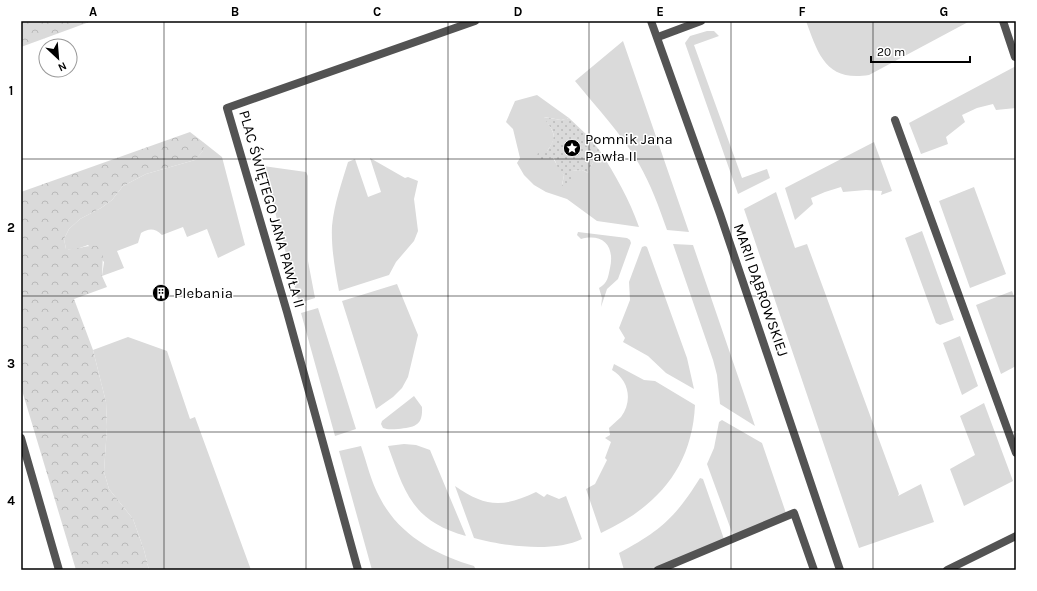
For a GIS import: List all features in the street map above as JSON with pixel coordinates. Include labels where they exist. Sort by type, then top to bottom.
[{"type":"street","name":"PLAC ŚWIĘTEGO JANA PAWŁA II","points":[[358,570],[291,327],[226,108],[475,21]]},
{"type":"street","name":"MARII DĄBROWSKIEJ","points":[[652,21],[840,570]]},
{"type":"street","points":[[658,37],[701,21]]},
{"type":"street","points":[[1003,21],[1016,57]]},
{"type":"street","points":[[896,120],[1016,453]]},
{"type":"street","points":[[21,438],[59,570]]},
{"type":"street","points":[[658,570],[794,513],[814,570]]},
{"type":"street","points":[[947,570],[1016,536]]},
{"type":"green space","points":[[21,21],[92,21],[46,38],[38,38],[38,41],[21,47]]},
{"type":"green space","points":[[806,21],[970,21],[869,75],[854,76],[833,70],[826,63],[815,44]]},
{"type":"green space","points":[[707,31],[714,31],[719,36],[694,45],[742,178],[767,169],[770,178],[738,194],[685,43],[690,36]]},
{"type":"green space","points":[[623,41],[689,232],[667,230],[651,188],[632,153],[617,132],[575,81]]},
{"type":"green space","points":[[1016,66],[1016,108],[996,110],[993,104],[977,108],[962,115],[965,122],[946,137],[948,144],[921,154],[909,123]]},
{"type":"green space","points":[[537,95],[569,118],[561,120],[544,117],[552,130],[554,138],[547,151],[564,175],[562,185],[572,171],[582,170],[588,173],[596,154],[600,151],[622,188],[639,227],[597,221],[567,199],[546,192],[534,185],[524,175],[517,163],[520,158],[513,129],[506,122],[515,101]]},
{"type":"green space","points":[[543,117],[561,120],[569,118],[588,136],[600,151],[596,154],[588,173],[582,170],[572,171],[571,183],[562,186],[564,175],[559,171],[554,158],[535,160],[538,153],[547,151],[551,146],[554,137],[552,130]]},
{"type":"green space","points":[[190,132],[203,142],[204,150],[195,160],[146,174],[123,186],[112,200],[101,208],[80,219],[69,229],[64,239],[66,249],[97,246],[103,253],[102,276],[107,287],[74,299],[93,350],[106,402],[107,427],[104,472],[109,489],[133,519],[144,550],[149,570],[76,570],[21,387],[21,192]]},
{"type":"green space","points":[[203,142],[222,157],[245,245],[218,258],[207,229],[187,237],[183,227],[162,235],[154,230],[147,230],[141,233],[138,243],[117,251],[124,268],[102,276],[104,262],[88,245],[74,250],[66,249],[64,239],[69,229],[80,219],[101,208],[112,200],[123,186],[146,174],[195,160],[203,151]]},
{"type":"green space","points":[[874,142],[892,191],[881,195],[882,191],[866,190],[843,192],[841,187],[811,198],[813,204],[795,220],[785,188]]},
{"type":"green space","points":[[370,158],[405,178],[408,177],[418,181],[414,199],[418,231],[414,241],[396,262],[389,275],[339,291],[332,242],[332,226],[336,201],[348,162],[355,159],[368,197],[381,192]]},
{"type":"green space","points":[[263,166],[306,172],[308,176],[308,261],[315,298],[299,303]]},
{"type":"green space","points":[[974,187],[1006,274],[970,288],[939,201]]},
{"type":"green space","points":[[776,192],[795,248],[807,244],[899,494],[898,496],[921,484],[934,522],[859,548],[744,209]]},
{"type":"green space","points":[[922,231],[954,320],[940,325],[936,323],[905,238]]},
{"type":"green space","points":[[578,232],[627,238],[631,243],[618,279],[607,289],[601,307],[602,298],[599,288],[606,282],[608,277],[611,253],[606,243],[596,238],[581,239],[577,235]]},
{"type":"green space","points":[[673,244],[693,245],[755,426],[720,404],[717,375],[713,360]]},
{"type":"green space","points":[[642,247],[647,247],[687,358],[694,389],[666,373],[648,356],[623,342],[625,338],[619,328],[630,300],[629,282]]},
{"type":"green space","points":[[397,284],[418,335],[408,377],[402,388],[393,397],[376,409],[342,301]]},
{"type":"green space","points":[[1012,291],[1016,302],[1016,366],[1001,374],[976,305]]},
{"type":"green space","points":[[318,308],[356,429],[335,436],[301,313]]},
{"type":"green space","points":[[960,336],[978,386],[962,395],[943,343]]},
{"type":"green space","points":[[128,337],[167,351],[190,419],[195,417],[251,570],[149,570],[144,550],[133,519],[109,489],[104,472],[107,427],[106,402],[93,350]]},
{"type":"green space","points":[[614,364],[644,380],[655,381],[695,405],[692,428],[687,448],[679,466],[668,483],[655,498],[639,511],[621,523],[601,533],[586,489],[595,484],[607,460],[605,458],[611,442],[605,438],[610,435],[609,428],[621,417],[627,404],[627,391],[622,379],[612,370]]},
{"type":"green space","points":[[414,396],[422,407],[419,422],[413,426],[398,429],[383,428],[381,424],[382,421]]},
{"type":"green space","points":[[984,403],[1013,481],[964,506],[950,469],[975,455],[960,416]]},
{"type":"green space","points":[[722,420],[762,443],[787,516],[734,538],[707,464],[714,448],[719,422]]},
{"type":"green space","points":[[404,444],[416,445],[430,450],[466,536],[448,530],[433,522],[413,503],[400,478],[388,446]]},
{"type":"green space","points":[[361,446],[377,492],[397,523],[420,542],[446,556],[474,566],[476,570],[372,570],[339,451]]},
{"type":"green space","points":[[700,478],[703,479],[725,542],[658,570],[624,570],[619,553],[645,538],[666,522],[683,504]]},
{"type":"green space","points":[[455,486],[476,498],[494,503],[514,501],[536,492],[544,497],[547,494],[559,499],[566,496],[582,539],[557,546],[528,547],[499,544],[474,538]]},
{"type":"place","name":"Pomnik Jana Pawła II","points":[[572,148]]},
{"type":"place","name":"Plebania","points":[[161,293]]}]
